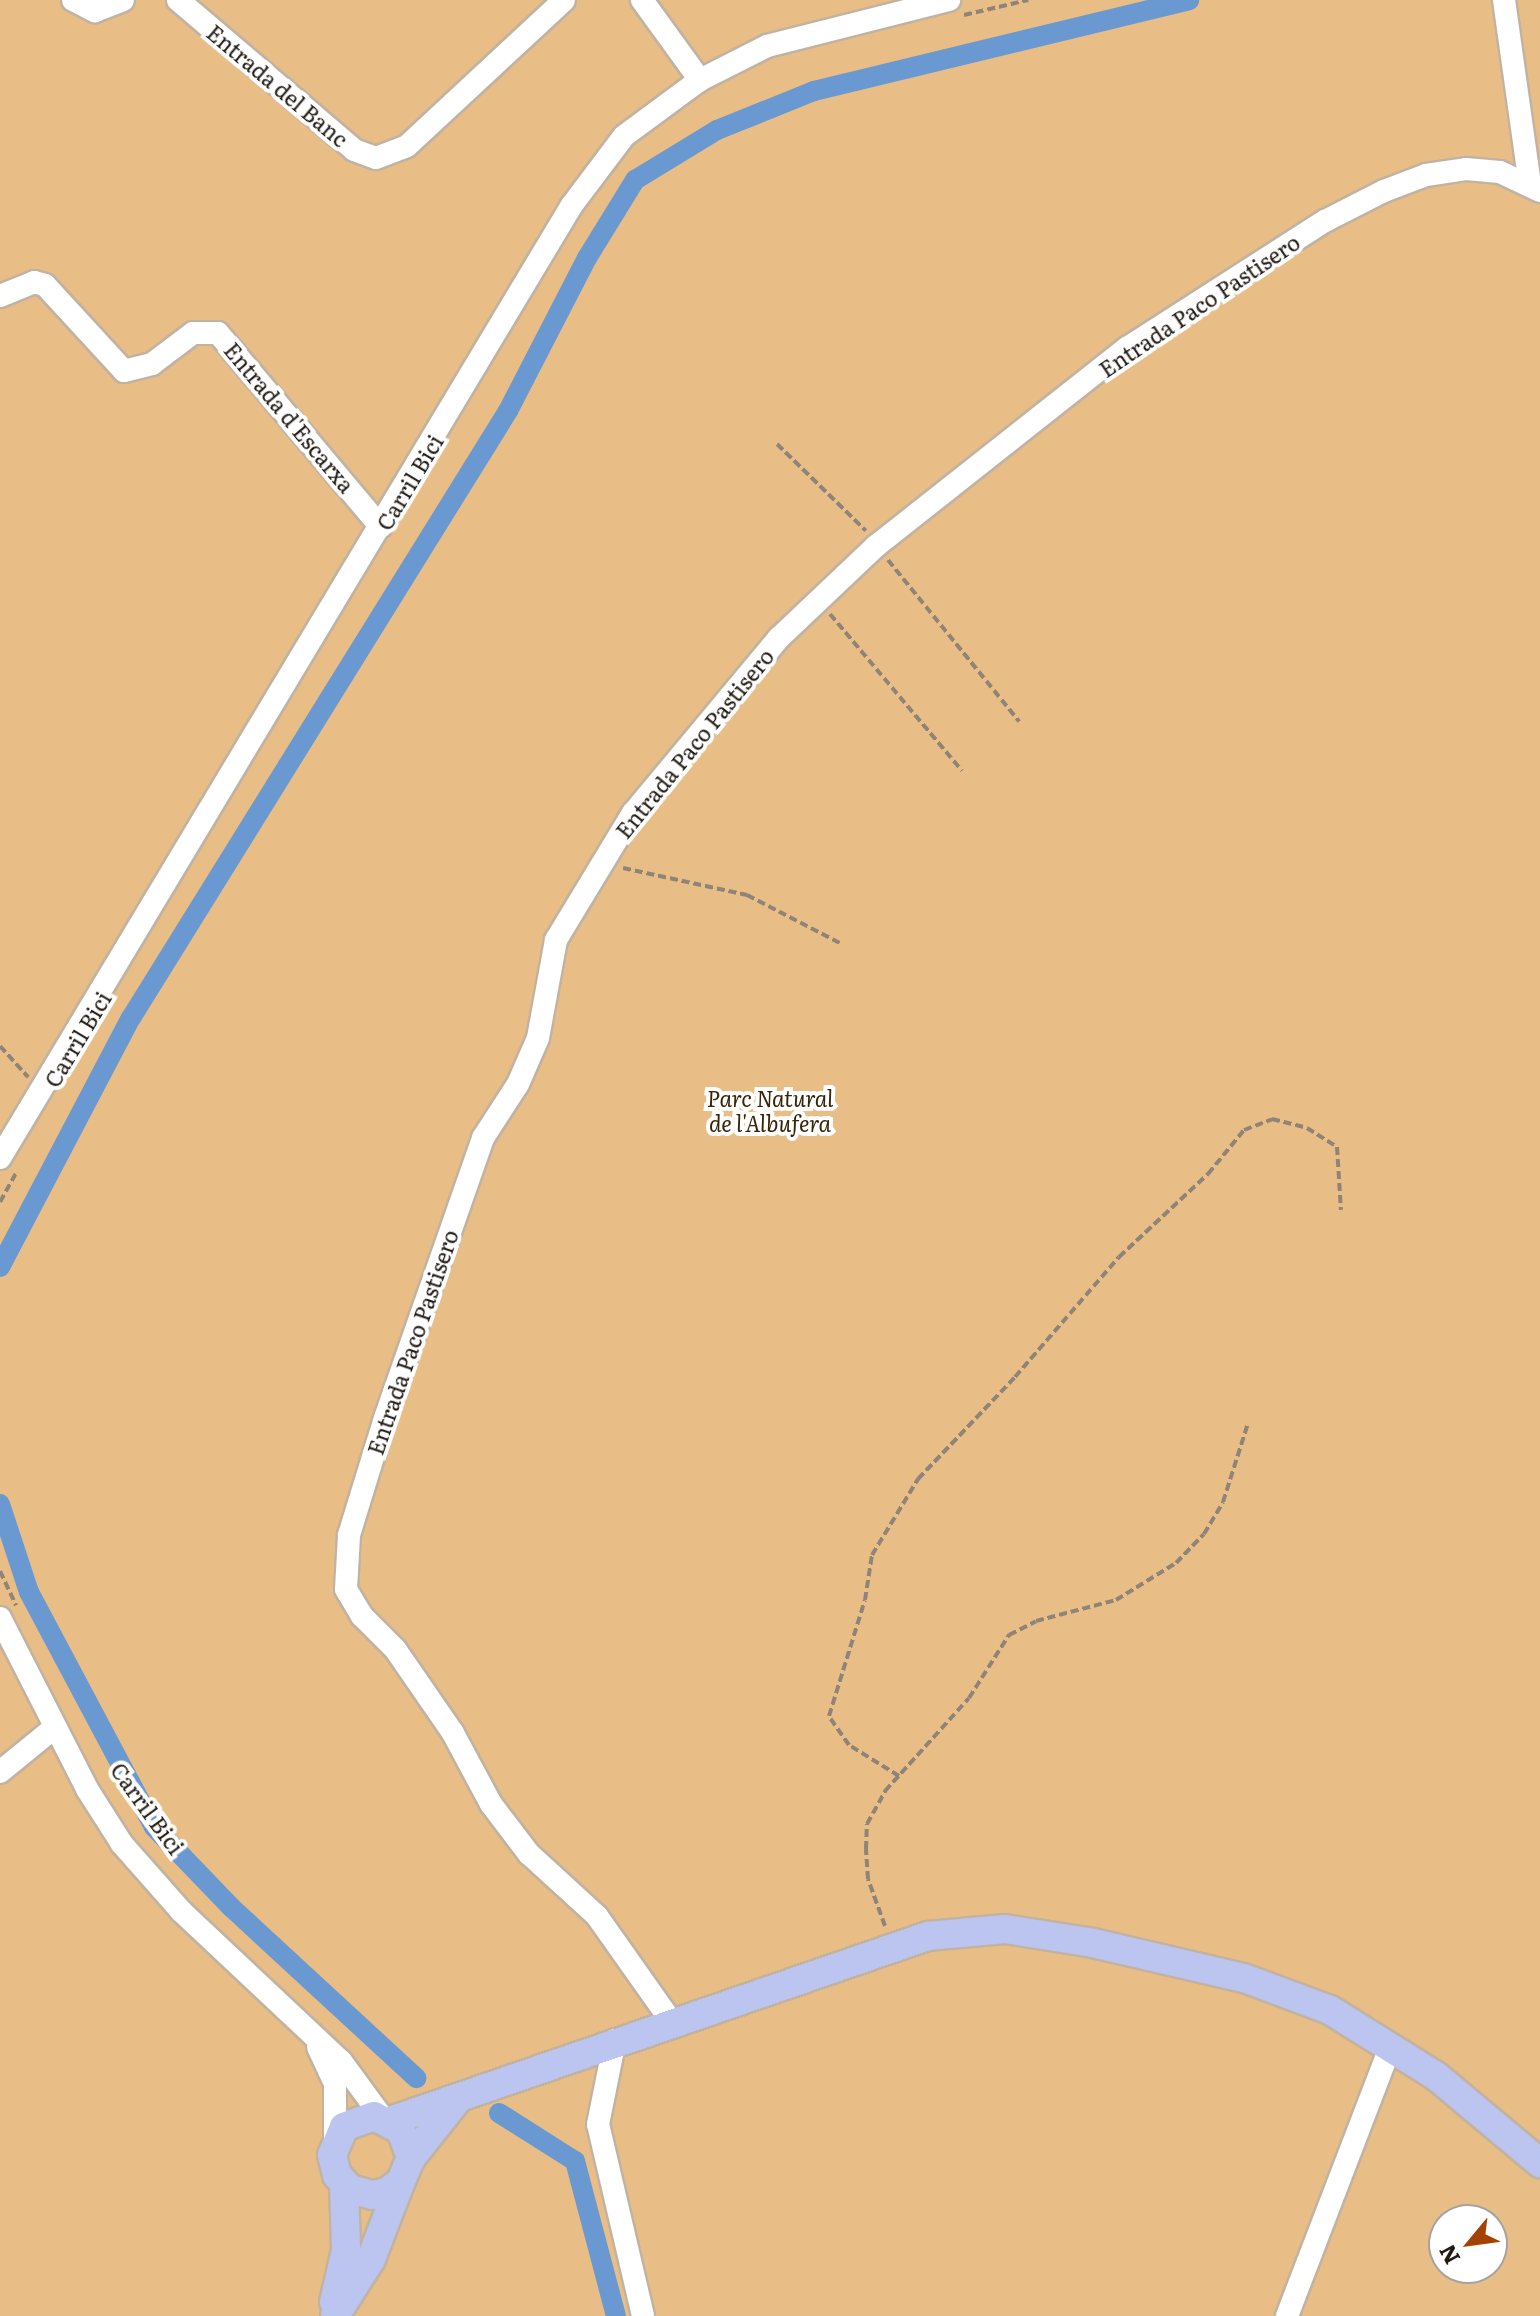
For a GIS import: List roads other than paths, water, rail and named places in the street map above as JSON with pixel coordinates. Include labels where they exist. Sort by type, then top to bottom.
[{"type":"main road","points":[[333,2316],[346,2250],[344,2184],[332,2161],[335,2140],[355,2119],[386,2119],[456,2101],[671,2021],[893,1947],[967,1929],[1005,1929],[1093,1943],[1244,1978],[1330,2010],[1391,2045],[1540,2163]]},
{"type":"main road","points":[[333,2316],[371,2259],[406,2170],[456,2101]]},
{"type":"main road","points":[[386,2119],[406,2136],[406,2170]]},
{"type":"main road","points":[[344,2184],[372,2195],[406,2170]]},
{"type":"street","points":[[73,0],[95,11],[123,0]]},
{"type":"street","name":"Entrada del Banc","points":[[178,0],[354,150],[376,158],[407,146],[564,0]]},
{"type":"street","points":[[642,0],[700,80]]},
{"type":"street","points":[[1505,7],[1535,187]]},
{"type":"street","points":[[10,1163],[40,1091],[572,205],[624,136],[700,80],[767,46],[818,30],[952,9]]},
{"type":"street","name":"Entrada Paco Pastisero","points":[[671,2021],[597,1916],[529,1854],[491,1804],[453,1733],[395,1649],[362,1616],[346,1589],[349,1535],[483,1138],[518,1084],[538,1038],[556,940],[633,813],[779,638],[878,545],[1127,348],[1325,221],[1426,175],[1500,172],[1535,187]]},
{"type":"street","name":"Entrada d'Escarxa","points":[[0,296],[34,282],[45,285],[124,371],[152,364],[193,333],[218,333],[381,527]]},
{"type":"street","points":[[0,1618],[54,1728],[122,1844],[181,1911],[316,2042],[341,2061],[386,2119]]},
{"type":"street","points":[[0,1772],[54,1728]]},
{"type":"street","points":[[615,2040],[598,2124],[643,2316]]},
{"type":"street","points":[[316,2042],[335,2083],[335,2140]]},
{"type":"street","points":[[1287,2316],[1391,2045]]},
{"type":"waterway","points":[[0,1267],[131,1018],[508,411],[587,258],[635,180],[717,130],[814,91],[1189,0]]},
{"type":"waterway","points":[[0,1504],[29,1592],[154,1827],[232,1908],[416,2078]]},
{"type":"waterway","points":[[499,2113],[575,2161],[616,2316]]},
{"type":"park label","name":"Parc Natural de l'Albufera","points":[[770,1110]]}]
